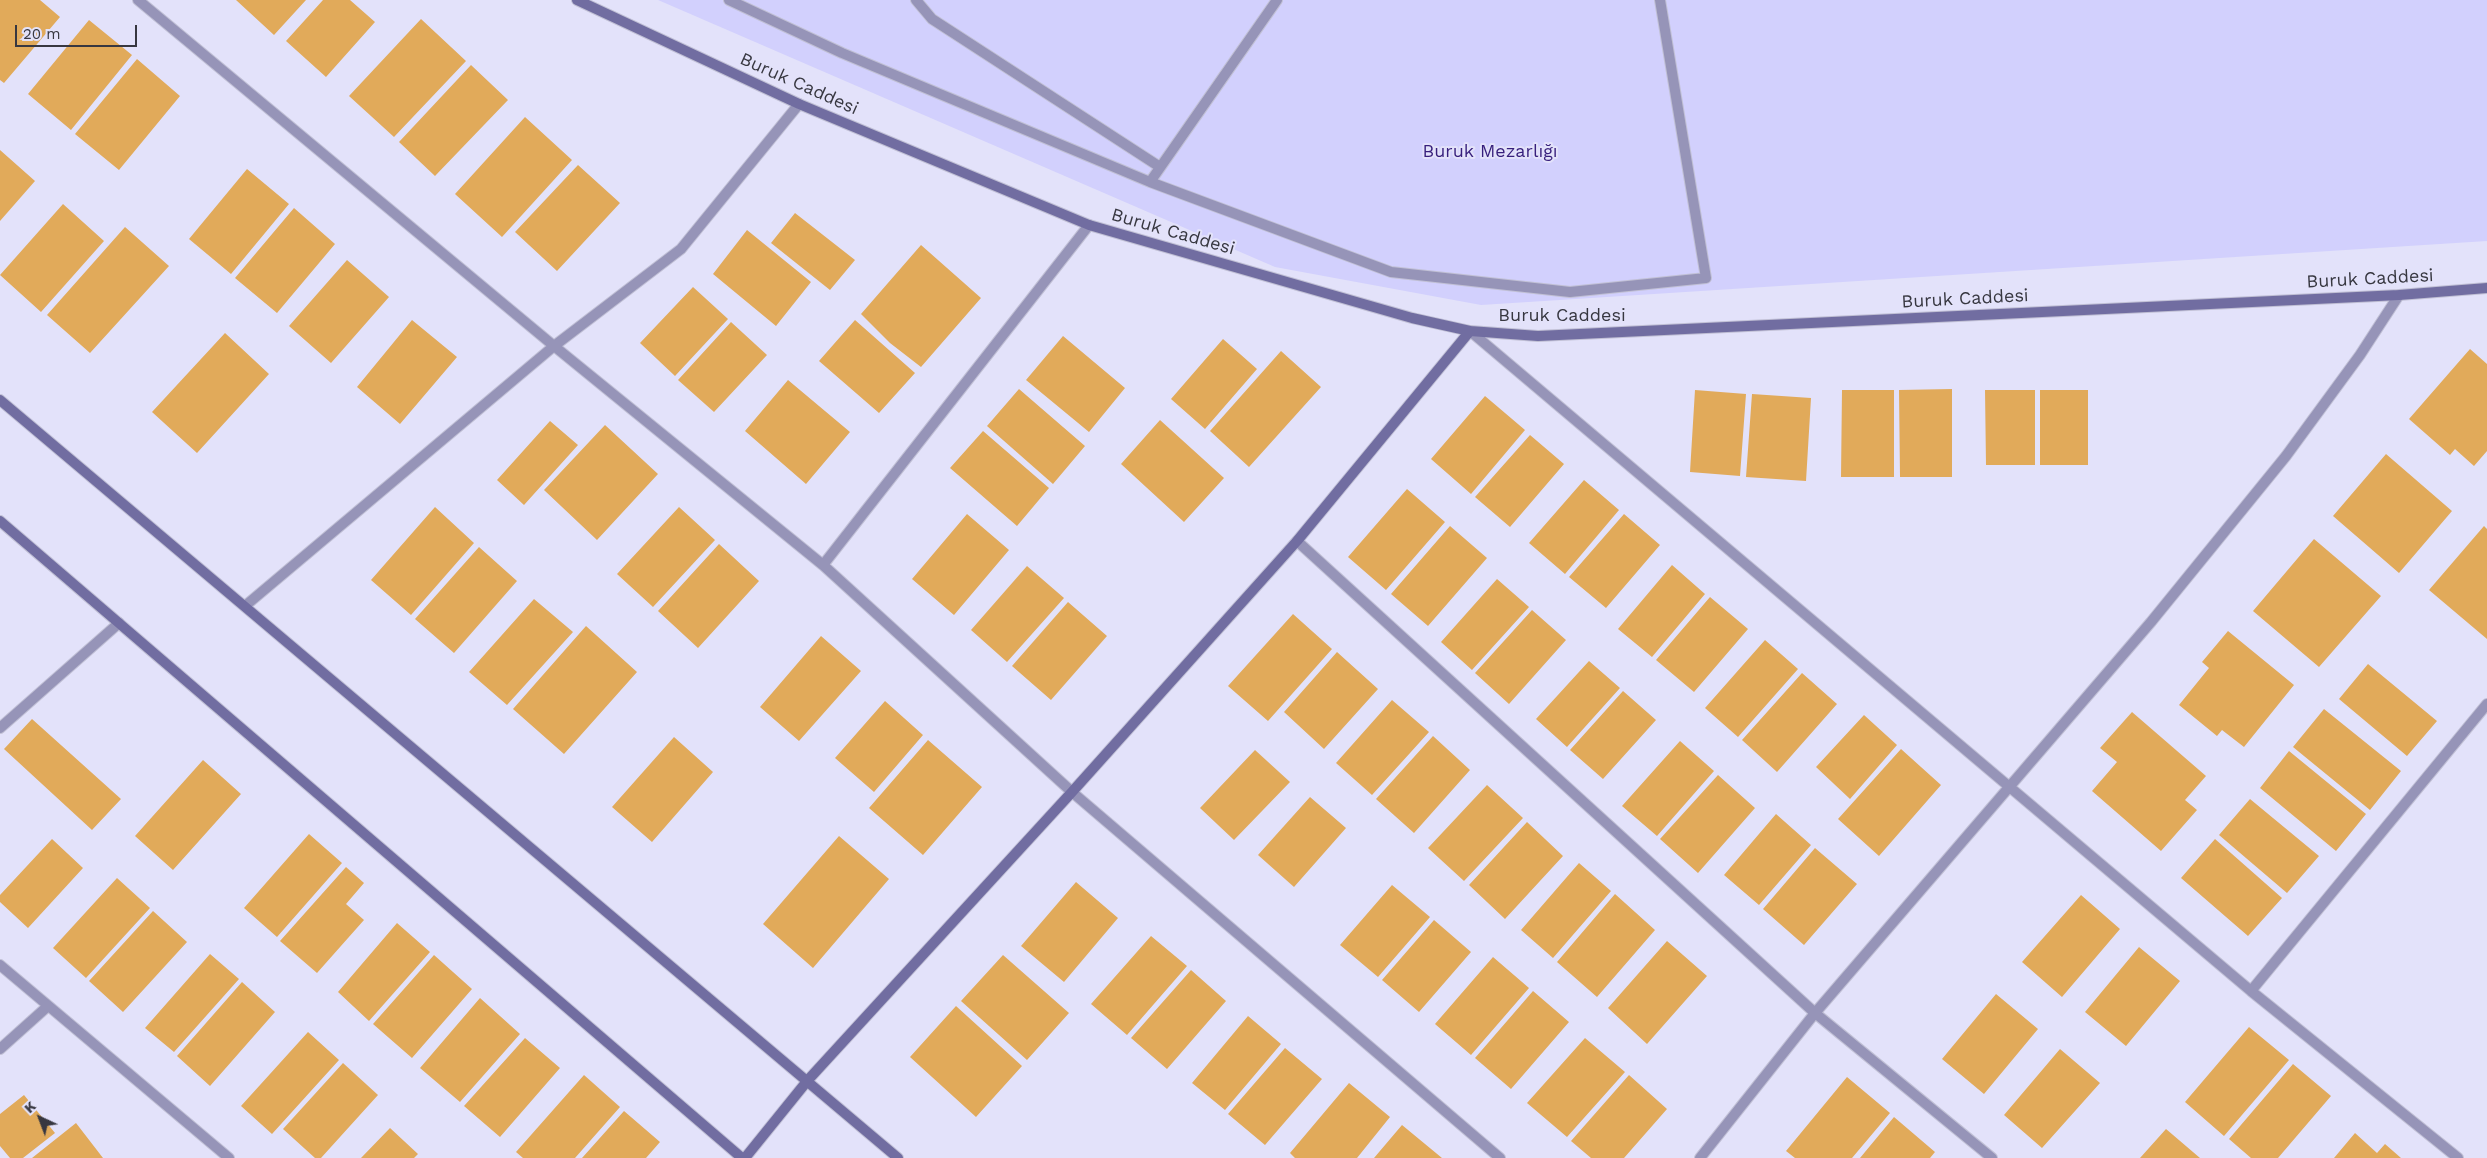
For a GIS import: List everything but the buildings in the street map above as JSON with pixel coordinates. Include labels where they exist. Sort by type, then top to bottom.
[{"type":"main road","name":"Buruk Caddesi","points":[[577,0],[799,104],[1089,225],[1412,318],[1470,331],[1538,336],[2399,295],[2487,288]]},
{"type":"main road","points":[[0,521],[743,1158],[808,1080],[1072,792],[1298,541],[1470,331]]},
{"type":"main road","points":[[0,400],[808,1080],[898,1158]]},
{"type":"street","points":[[138,0],[554,346],[823,565],[1072,792],[1500,1158]]},
{"type":"street","points":[[729,0],[842,53],[1150,182],[1391,272],[1570,292],[1706,278],[1660,0]]},
{"type":"street","points":[[916,0],[932,19],[1160,167]]},
{"type":"street","points":[[1150,182],[1277,0]]},
{"type":"street","points":[[245,606],[554,346],[681,249],[799,104]]},
{"type":"street","points":[[823,565],[1089,225]]},
{"type":"street","points":[[1700,1158],[1815,1013],[2151,622],[2286,456],[2360,355],[2399,295]]},
{"type":"street","points":[[1470,331],[2011,786],[2251,991],[2458,1158]]},
{"type":"street","points":[[1298,541],[1815,1013],[1992,1158]]},
{"type":"street","points":[[0,728],[119,623]]},
{"type":"street","points":[[2251,991],[2487,704]]},
{"type":"street","points":[[0,965],[229,1158]]},
{"type":"street","points":[[0,1049],[48,1006]]},
{"type":"green space","name":"Buruk Mezarlığı","points":[[658,0],[2487,0],[2487,241],[1481,305],[1275,267]]}]
